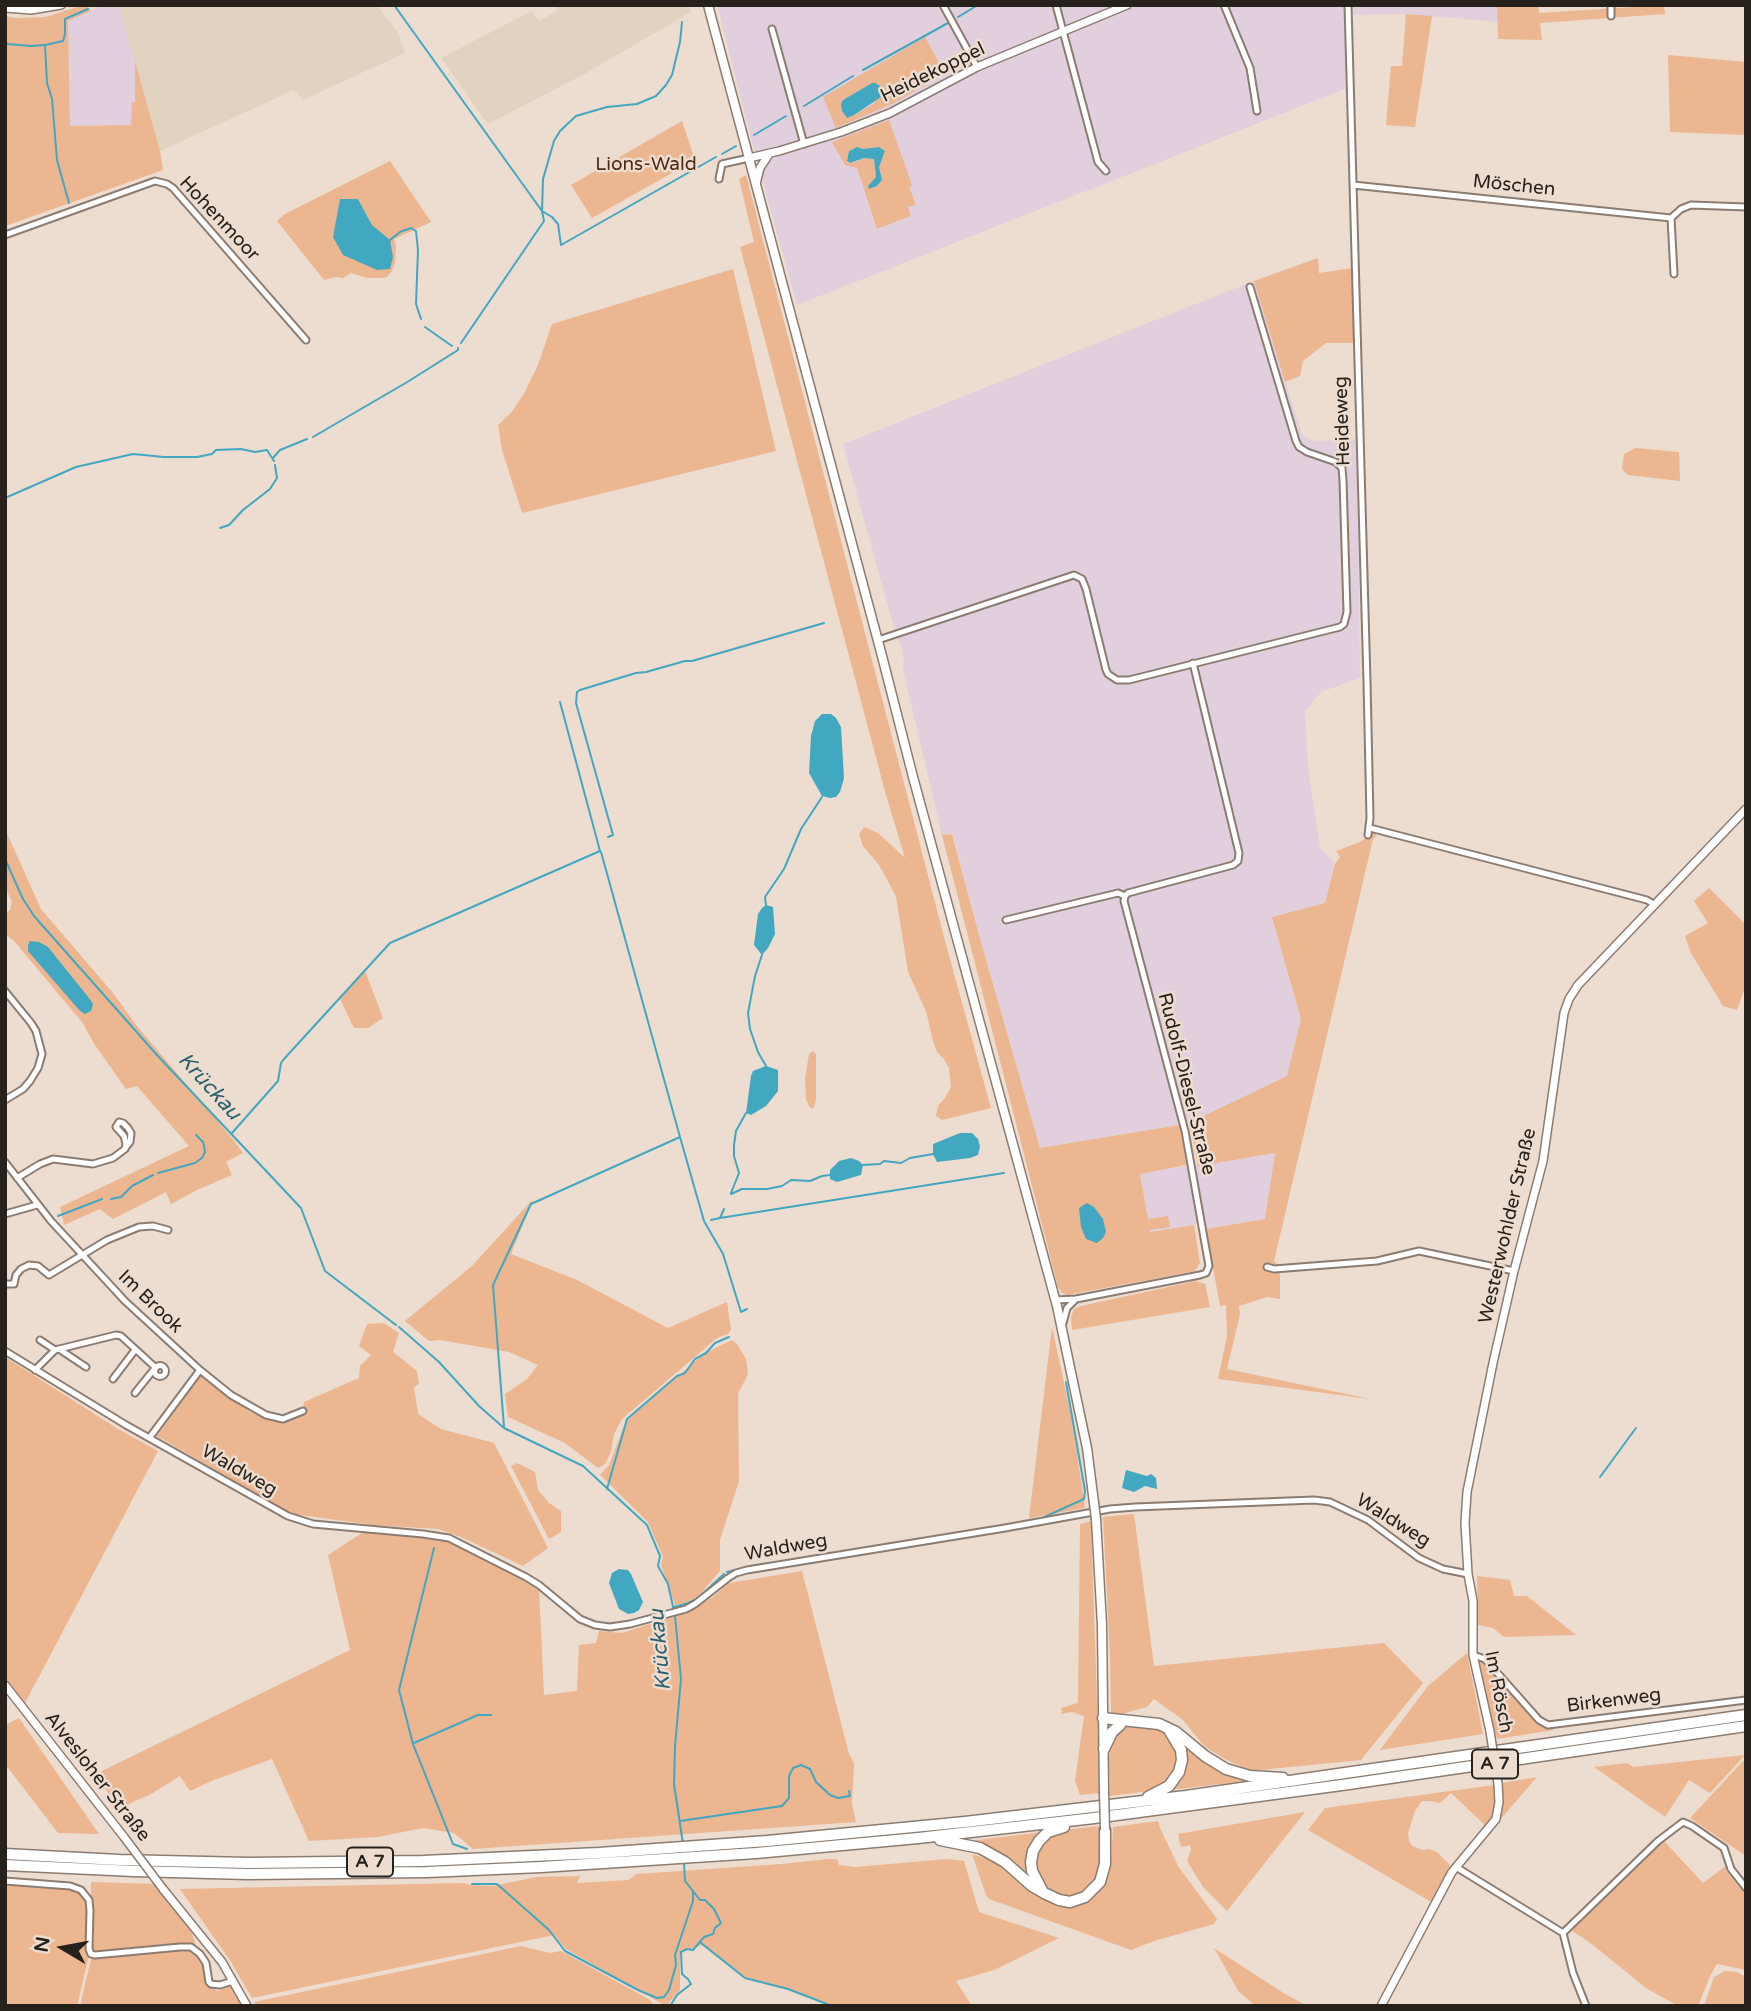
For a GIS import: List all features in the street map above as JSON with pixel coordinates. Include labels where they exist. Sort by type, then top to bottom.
[{"type":"highway","name":"A 7","points":[[5,1854],[235,1862],[423,1861],[682,1853],[1135,1802],[1746,1715]]},
{"type":"highway","points":[[1103,1718],[1151,1722],[1166,1727],[1179,1734],[1210,1760],[1231,1771],[1256,1777],[1311,1779]]},
{"type":"highway","points":[[1103,1718],[1109,1724],[1120,1725]]},
{"type":"highway","points":[[1104,1749],[1112,1732],[1120,1725],[1132,1721]]},
{"type":"highway","name":"A 7","points":[[5,1865],[134,1871],[276,1873],[459,1871],[918,1838],[1349,1784],[1746,1726]]},
{"type":"highway","points":[[1135,1802],[1164,1790],[1179,1772],[1181,1750],[1166,1727]]},
{"type":"highway","points":[[1044,1894],[1035,1879],[1031,1862],[1039,1841],[1056,1828],[1094,1818]]},
{"type":"highway","points":[[918,1838],[958,1842],[980,1848],[1005,1862],[1044,1894],[1070,1902],[1091,1893],[1100,1882],[1104,1869],[1105,1830]]},
{"type":"main road","points":[[708,5],[1062,1328],[1087,1448],[1096,1519],[1101,1615],[1105,1830]]},
{"type":"street","points":[[943,5],[977,67]]},
{"type":"street","points":[[1056,5],[1098,162],[1106,171]]},
{"type":"street","name":"Heidekoppel","points":[[749,158],[804,144],[890,113],[977,67],[1127,5]]},
{"type":"street","points":[[1224,5],[1250,68],[1257,111]]},
{"type":"street","name":"Heideweg","points":[[1348,5],[1369,831],[1647,900],[1655,905]]},
{"type":"street","points":[[1611,5],[1611,16]]},
{"type":"street","points":[[5,8],[31,10],[56,6]]},
{"type":"street","points":[[772,29],[804,144]]},
{"type":"street","points":[[756,185],[760,168],[770,153]]},
{"type":"street","points":[[719,179],[722,164],[749,158]]},
{"type":"street","name":"Hohenmoor","points":[[5,235],[155,181],[167,184],[306,340]]},
{"type":"street","name":"Möschen","points":[[1353,185],[1671,218],[1690,205],[1746,207]]},
{"type":"street","points":[[1671,218],[1674,274]]},
{"type":"street","points":[[878,640],[1074,575],[1082,579],[1086,589],[1106,670],[1117,680],[1129,680],[1344,624],[1347,617],[1342,468],[1336,462],[1299,447],[1251,287]]},
{"type":"street","points":[[1006,920],[1118,893],[1125,896],[1233,865],[1238,861],[1239,853],[1193,663]]},
{"type":"street","name":"Westerwohlder Straße","points":[[1472,1633],[1465,1523],[1467,1492],[1514,1270],[1543,1161],[1567,1005],[1578,985],[1746,809]]},
{"type":"street","name":"Rudolf-Diesel-Straße","points":[[1056,1303],[1200,1275],[1206,1273],[1209,1266],[1185,1131],[1125,906],[1125,896]]},
{"type":"street","points":[[5,990],[32,1023],[41,1054],[38,1068],[30,1081],[14,1096],[5,1100]]},
{"type":"street","points":[[17,1178],[53,1159],[93,1164],[113,1158],[125,1149],[130,1142],[131,1133],[119,1122],[116,1127],[124,1136],[125,1149]]},
{"type":"street","name":"Im Brook","points":[[5,1162],[37,1205],[146,1323],[201,1370],[232,1395],[266,1416],[283,1419],[303,1411]]},
{"type":"street","points":[[5,1214],[37,1205]]},
{"type":"street","points":[[5,1284],[13,1284],[21,1269],[29,1265],[38,1266],[49,1275],[107,1240],[139,1227],[153,1226],[167,1230]]},
{"type":"street","points":[[1267,1267],[1274,1269],[1377,1261],[1419,1251],[1514,1270]]},
{"type":"street","points":[[1062,1328],[1066,1311],[1076,1299]]},
{"type":"street","points":[[35,1370],[57,1350],[121,1336],[155,1368],[135,1393]]},
{"type":"street","points":[[40,1339],[86,1367]]},
{"type":"street","points":[[113,1379],[135,1350]]},
{"type":"street","name":"Waldweg","points":[[5,1351],[257,1501],[302,1522],[449,1538],[526,1577],[580,1619],[595,1625],[610,1627],[681,1610],[695,1604],[727,1578],[747,1570],[1135,1507],[1314,1500],[1330,1502],[1368,1520],[1419,1558],[1443,1569],[1468,1574]]},
{"type":"street","points":[[150,1437],[201,1370]]},
{"type":"street","name":"Im Rösch","points":[[1381,2006],[1456,1867],[1496,1819],[1499,1802],[1497,1784],[1490,1731],[1473,1655],[1472,1633]]},
{"type":"street","name":"Birkenweg","points":[[1473,1655],[1485,1659],[1539,1720],[1548,1725],[1746,1700]]},
{"type":"street","name":"Alvesloher Straße","points":[[5,1685],[222,1962],[247,2006]]},
{"type":"street","points":[[1563,1933],[1658,1841],[1683,1822],[1724,1848],[1731,1869],[1746,1888]]},
{"type":"street","points":[[1456,1867],[1563,1933],[1573,1973],[1586,2006]]},
{"type":"street","points":[[5,1881],[71,1886],[81,1890],[89,1900],[91,1954],[104,1956],[191,1947],[200,1954],[206,1964],[211,1984],[220,1985],[233,1981]]},
{"type":"shaded area","points":[[104,5],[119,5],[135,61],[135,102],[132,103],[131,125],[70,126],[68,21]]},
{"type":"shaded area","points":[[119,5],[377,5],[397,31],[405,53],[303,100],[294,90],[160,151]]},
{"type":"shaded area","points":[[555,5],[689,5],[691,12],[586,73],[488,124],[441,58],[532,11],[539,21],[557,11]]},
{"type":"shaded area","points":[[723,5],[1497,5],[1498,22],[1406,14],[1345,15],[1345,89],[797,305],[718,8]]},
{"type":"shaded area","points":[[1254,281],[1302,434],[1310,440],[1319,441],[1357,439],[1360,678],[1321,692],[1305,711],[1308,767],[1320,848],[1335,864],[1325,903],[1273,917],[1301,1019],[1287,1076],[1189,1123],[1040,1148],[953,834],[942,835],[903,670],[902,648],[894,628],[843,444]]},
{"type":"shaded area","points":[[1275,1153],[1265,1219],[1206,1229],[1204,1223],[1150,1232],[1140,1173]]},
{"type":"green space","points":[[84,5],[91,11],[68,21],[70,126],[131,125],[132,102],[135,102],[135,61],[163,170],[5,226],[5,16],[45,17]]},
{"type":"green space","points":[[1497,5],[1538,5],[1539,13],[1664,5],[1665,14],[1540,23],[1542,40],[1498,39]]},
{"type":"green space","points":[[1406,14],[1432,16],[1415,127],[1386,125],[1391,66],[1402,66]]},
{"type":"green space","points":[[925,37],[945,74],[892,104],[836,128],[823,97]],"holes":[[[875,83],[875,103],[854,115],[843,100]]]},
{"type":"green space","points":[[1668,55],[1746,62],[1746,135],[1670,132]]},
{"type":"green space","points":[[889,120],[912,185],[909,187],[916,205],[908,207],[911,216],[877,229],[857,168],[845,165],[832,142]],"holes":[[[857,147],[879,147],[884,150],[879,167],[882,180],[870,189],[869,185],[876,178],[874,159],[864,158],[853,163],[847,161],[849,151]]]},
{"type":"green space","name":"Lions-Wald","points":[[682,121],[695,160],[592,218],[571,185]]},
{"type":"green space","points":[[390,161],[431,222],[394,239],[395,262],[387,277],[367,278],[351,273],[343,278],[324,280],[277,221],[285,214]],"holes":[[[358,199],[372,225],[390,241],[333,237],[338,215]]]},
{"type":"green space","points":[[746,175],[991,1108],[942,1120],[936,1116],[938,1106],[951,1087],[949,1068],[937,1052],[926,1011],[908,972],[896,896],[879,865],[863,846],[859,834],[864,827],[878,833],[905,858],[740,247],[754,242],[739,179]]},
{"type":"green space","points":[[1318,258],[1319,273],[1353,268],[1354,343],[1326,343],[1303,361],[1300,376],[1285,382],[1254,281]]},
{"type":"green space","points":[[733,269],[776,451],[522,513],[502,450],[498,425],[511,413],[525,392],[538,365],[552,324]]},
{"type":"green space","points":[[1635,448],[1679,452],[1680,481],[1628,475],[1622,469],[1624,454]]},
{"type":"green space","points":[[5,829],[41,909],[243,1153],[226,1162],[232,1175],[171,1204],[166,1192],[113,1219],[100,1209],[64,1225],[60,1207],[189,1146],[137,1086],[126,1089],[82,1022],[14,941],[5,934],[5,914],[10,910],[12,902],[5,887]]},
{"type":"green space","points":[[1374,832],[1376,836],[1373,839],[1274,1261],[1280,1271],[1280,1299],[1267,1297],[1239,1306],[1240,1314],[1227,1369],[1370,1399],[1218,1379],[1227,1336],[1226,1305],[1220,1306],[1206,1229],[1265,1219],[1275,1153],[1198,1166],[1189,1123],[1287,1076],[1301,1019],[1272,917],[1325,903],[1335,864],[1340,857],[1336,851],[1360,842]]},
{"type":"green space","points":[[952,834],[1040,1148],[1179,1125],[1187,1165],[1140,1174],[1148,1219],[1168,1216],[1170,1227],[1150,1232],[1194,1225],[1200,1263],[1195,1271],[1067,1295],[1058,1287],[942,835]]},
{"type":"green space","points":[[1709,888],[1746,925],[1746,984],[1737,1010],[1723,1006],[1691,953],[1685,936],[1708,923],[1694,901]]},
{"type":"green space","points":[[365,971],[383,1018],[368,1028],[354,1028],[339,997]]},
{"type":"green space","points":[[813,1051],[816,1054],[816,1099],[812,1109],[806,1099],[805,1079],[809,1054]]},
{"type":"green space","points":[[533,1199],[511,1254],[577,1280],[668,1328],[727,1302],[731,1330],[728,1334],[717,1338],[622,1419],[614,1434],[611,1452],[605,1464],[598,1468],[565,1443],[508,1417],[505,1394],[527,1379],[538,1365],[509,1352],[440,1340],[429,1341],[405,1321],[472,1266]]},
{"type":"green space","points":[[1196,1281],[1205,1284],[1210,1307],[1072,1330],[1071,1317],[1074,1309],[1081,1306]]},
{"type":"green space","points":[[384,1323],[399,1333],[393,1352],[417,1371],[419,1383],[414,1388],[418,1414],[441,1429],[494,1443],[548,1548],[523,1566],[438,1529],[373,1525],[293,1514],[157,1436],[201,1375],[250,1412],[265,1418],[292,1420],[303,1414],[304,1402],[359,1378],[360,1366],[371,1355],[359,1346],[367,1324]]},
{"type":"green space","points":[[1052,1327],[1073,1425],[1085,1508],[1029,1518]]},
{"type":"green space","points":[[732,1340],[746,1359],[748,1374],[738,1394],[739,1481],[720,1540],[720,1571],[699,1595],[675,1605],[661,1565],[663,1557],[648,1522],[600,1475],[609,1465],[626,1421],[705,1353]]},
{"type":"green space","points":[[5,1357],[118,1429],[158,1451],[25,1703],[5,1677]]},
{"type":"green space","points":[[517,1463],[535,1472],[538,1490],[549,1503],[561,1511],[561,1532],[549,1539],[511,1466]]},
{"type":"green space","points":[[1134,1514],[1154,1666],[1384,1643],[1423,1683],[1361,1760],[1250,1771],[1204,1746],[1183,1720],[1154,1699],[1147,1707],[1118,1715],[1111,1712],[1103,1517]]},
{"type":"green space","points":[[1091,1521],[1100,1793],[1080,1795],[1075,1781],[1084,1716],[1072,1712],[1062,1714],[1061,1708],[1078,1703],[1080,1524]]},
{"type":"green space","points":[[365,1531],[445,1539],[539,1589],[544,1695],[577,1691],[579,1645],[596,1643],[599,1631],[622,1633],[687,1612],[713,1597],[729,1583],[802,1571],[849,1754],[854,1763],[852,1804],[856,1822],[473,1849],[454,1833],[423,1828],[378,1837],[309,1841],[272,1759],[190,1791],[180,1776],[151,1794],[120,1808],[96,1776],[102,1771],[350,1650],[328,1555]]},
{"type":"green space","points":[[1477,1576],[1510,1580],[1514,1596],[1527,1596],[1576,1635],[1504,1637],[1493,1628],[1478,1625]]},
{"type":"green space","points":[[1467,1653],[1483,1734],[1380,1750],[1428,1686]]},
{"type":"green space","points":[[1487,1657],[1554,1730],[1497,1739],[1477,1658]]},
{"type":"green space","points":[[19,1718],[99,1834],[58,1833],[5,1764],[5,1725]]},
{"type":"green space","points":[[1133,1725],[1154,1726],[1168,1734],[1177,1745],[1180,1761],[1166,1785],[1142,1792],[1110,1796],[1109,1758],[1113,1734],[1120,1728]]},
{"type":"green space","points":[[1183,1742],[1227,1775],[1254,1780],[1170,1790],[1178,1784],[1185,1771]]},
{"type":"green space","points":[[1745,1755],[1710,1793],[1689,1780],[1665,1817],[1594,1767],[1627,1763],[1633,1767]]},
{"type":"green space","points":[[1746,1758],[1746,1856],[1690,1818]]},
{"type":"green space","points":[[1537,1777],[1499,1821],[1502,1811],[1502,1783]]},
{"type":"green space","points":[[1495,1785],[1496,1809],[1486,1826],[1451,1793],[1440,1803],[1422,1801],[1415,1811],[1408,1833],[1412,1846],[1438,1853],[1450,1865],[1433,1903],[1308,1830],[1325,1808]]},
{"type":"green space","points":[[1305,1812],[1227,1911],[1203,1887],[1187,1861],[1190,1845],[1181,1847],[1178,1834]]},
{"type":"green space","points":[[1158,1821],[1178,1866],[1217,1919],[1214,1924],[1131,1950],[989,1899],[972,1854],[1002,1864],[1042,1898],[1058,1907],[1075,1906],[1086,1903],[1106,1883],[1111,1865],[1113,1827]]},
{"type":"green space","points":[[1101,1826],[1102,1856],[1098,1877],[1089,1889],[1073,1898],[1056,1896],[1044,1889],[1035,1873],[1037,1849],[1049,1836],[1061,1830]]},
{"type":"green space","points":[[1043,1832],[1028,1872],[1030,1879],[1005,1856],[969,1841]]},
{"type":"green space","points":[[1663,1840],[1703,1883],[1727,1865],[1726,1871],[1746,1895],[1746,1970],[1717,1964],[1698,2006],[1678,2006],[1646,1988],[1571,1930]]},
{"type":"green space","points":[[837,1859],[839,1865],[856,1867],[947,1859],[964,1861],[979,1912],[1059,1938],[994,1970],[956,1981],[972,2006],[832,2006],[788,1989],[745,1977],[702,1945],[680,1952],[680,1990],[666,2006],[566,1949],[554,1935],[252,1998],[231,1962],[180,1889],[463,1883],[493,1886],[536,1877],[580,1876],[577,1883],[629,1880],[636,1874]]},
{"type":"green space","points":[[5,1881],[81,1890],[91,1910],[91,1882],[157,1884],[191,1931],[209,1987],[218,1991],[232,1985],[245,2006],[80,2006],[91,1959],[91,1913],[89,1955],[77,2006],[5,2006]]},
{"type":"green space","points":[[521,1946],[550,1953],[561,1951],[650,2000],[654,2006],[257,2006],[254,2002]]},
{"type":"green space","points":[[1214,1948],[1307,2006],[1256,2006],[1239,1992]]},
{"type":"green space","points":[[1725,1971],[1737,1972],[1746,1977],[1746,2006],[1704,2006],[1714,1977]]},
{"type":"water","points":[[872,83],[880,86],[883,91],[881,97],[847,118],[842,111],[843,100]]},
{"type":"water","points":[[857,147],[879,147],[885,151],[879,167],[882,180],[877,186],[869,189],[868,186],[876,177],[874,159],[864,158],[850,163],[847,161],[849,151]]},
{"type":"water","points":[[340,199],[358,199],[372,225],[390,240],[393,257],[390,269],[377,270],[343,255],[333,237]]},
{"type":"water","points":[[822,714],[831,714],[841,727],[844,778],[840,792],[836,797],[830,798],[822,796],[809,773],[811,736],[815,721]]},
{"type":"water","points":[[766,905],[773,907],[775,934],[762,955],[754,945],[758,914]]},
{"type":"water","points":[[30,941],[48,947],[89,998],[93,1004],[91,1011],[85,1014],[80,1011],[28,951]]},
{"type":"water","points":[[766,1066],[778,1070],[778,1091],[766,1106],[751,1115],[746,1113],[751,1076],[753,1071]]},
{"type":"water","points":[[960,1133],[972,1133],[978,1139],[978,1155],[937,1162],[933,1154],[933,1144]]},
{"type":"water","points":[[851,1158],[863,1165],[861,1175],[837,1182],[830,1179],[830,1170],[839,1161]]},
{"type":"water","points":[[1087,1203],[1094,1207],[1103,1219],[1106,1232],[1097,1243],[1086,1239],[1081,1227],[1079,1208]]},
{"type":"water","points":[[1126,1470],[1147,1476],[1151,1474],[1156,1478],[1157,1489],[1145,1486],[1134,1492],[1122,1488]]},
{"type":"water","points":[[619,1569],[628,1570],[631,1574],[643,1602],[634,1613],[628,1614],[619,1609],[609,1583],[612,1573]]},
{"type":"waterway","points":[[394,5],[542,211],[558,224],[561,245],[716,157]]},
{"type":"waterway","points":[[958,17],[978,5]]},
{"type":"waterway","points":[[5,42],[31,46],[63,41],[65,19],[88,9]]},
{"type":"waterway","points":[[461,343],[544,221],[543,179],[554,141],[560,131],[576,116],[607,107],[637,104],[656,96],[672,75],[682,22]]},
{"type":"waterway","points":[[863,70],[948,23]]},
{"type":"waterway","points":[[45,45],[57,160],[69,203]]},
{"type":"waterway","points":[[804,106],[853,76]]},
{"type":"waterway","points":[[754,135],[786,116]]},
{"type":"waterway","points":[[722,154],[736,146]]},
{"type":"waterway","points":[[390,240],[411,228],[416,231],[416,304],[421,319]]},
{"type":"waterway","points":[[425,327],[452,346]]},
{"type":"waterway","points":[[313,437],[409,381],[458,348]]},
{"type":"waterway","points":[[273,458],[280,450],[307,439]]},
{"type":"waterway","points":[[5,498],[76,467],[133,454],[197,457],[212,454],[216,450],[267,450],[274,461]]},
{"type":"waterway","points":[[220,528],[229,525],[270,489],[277,478],[275,465]]},
{"type":"waterway","points":[[608,837],[613,835],[576,703],[577,692],[636,673],[692,661],[824,623]]},
{"type":"waterway","points":[[232,1133],[278,1081],[284,1059],[390,943],[600,851],[560,702]]},
{"type":"waterway","points":[[766,905],[765,897],[784,869],[801,829],[822,797]]},
{"type":"waterway","points":[[601,852],[680,1137]]},
{"type":"waterway","name":"Krückau","points":[[5,859],[34,916],[157,1055],[301,1208],[325,1271],[396,1325]]},
{"type":"waterway","points":[[762,955],[748,1013],[750,1029],[766,1066]]},
{"type":"waterway","points":[[731,1193],[739,1173],[734,1156],[736,1131],[746,1113]]},
{"type":"waterway","points":[[158,1173],[195,1163],[202,1158],[205,1152],[203,1142],[196,1135]]},
{"type":"waterway","points":[[504,1427],[493,1285],[531,1204],[680,1137],[704,1221],[723,1254],[741,1312],[747,1309]]},
{"type":"waterway","points":[[863,1165],[880,1164],[884,1161],[901,1163],[910,1158],[933,1154]]},
{"type":"waterway","points":[[720,1218],[1004,1173]]},
{"type":"waterway","points":[[111,1199],[121,1197],[132,1186],[153,1175]]},
{"type":"waterway","points":[[731,1194],[742,1189],[767,1189],[782,1186],[791,1180],[810,1181],[830,1175]]},
{"type":"waterway","points":[[58,1216],[102,1199]]},
{"type":"waterway","points":[[711,1220],[720,1218],[724,1209]]},
{"type":"waterway","name":"Krückau","points":[[399,1327],[439,1362],[479,1406],[504,1428],[583,1466],[647,1525],[660,1556],[658,1566],[668,1584],[675,1616],[681,1679],[674,1784],[683,1844]]},
{"type":"waterway","points":[[607,1489],[627,1419],[677,1376],[685,1373],[695,1359],[706,1353],[715,1343],[729,1337]]},
{"type":"waterway","points":[[1040,1519],[1084,1499],[1085,1491],[1066,1382]]},
{"type":"waterway","points":[[1600,1477],[1636,1428]]},
{"type":"waterway","points":[[434,1548],[399,1690],[413,1744],[453,1844],[467,1849]]},
{"type":"waterway","points":[[727,1572],[744,1568]]},
{"type":"waterway","points":[[674,1607],[698,1598],[724,1574]]},
{"type":"waterway","points":[[414,1743],[478,1715],[491,1715]]},
{"type":"waterway","points":[[680,1821],[782,1806],[789,1798],[789,1776],[793,1768],[801,1765],[810,1769],[816,1782],[830,1795],[838,1798],[850,1796],[849,1791]]},
{"type":"waterway","name":"Krückau","points":[[670,2006],[677,1995],[691,1984],[682,1974],[681,1952],[693,1950],[704,1937],[713,1934],[721,1923],[714,1909],[705,1900],[700,1900],[685,1881],[684,1863]]},
{"type":"waterway","points":[[472,1884],[497,1884],[549,1930],[565,1951],[657,1998],[664,1997],[669,1990],[676,1965],[675,1955],[693,1901],[693,1892]]},
{"type":"waterway","points":[[701,1943],[745,1978],[788,1989],[832,2006]]}]
